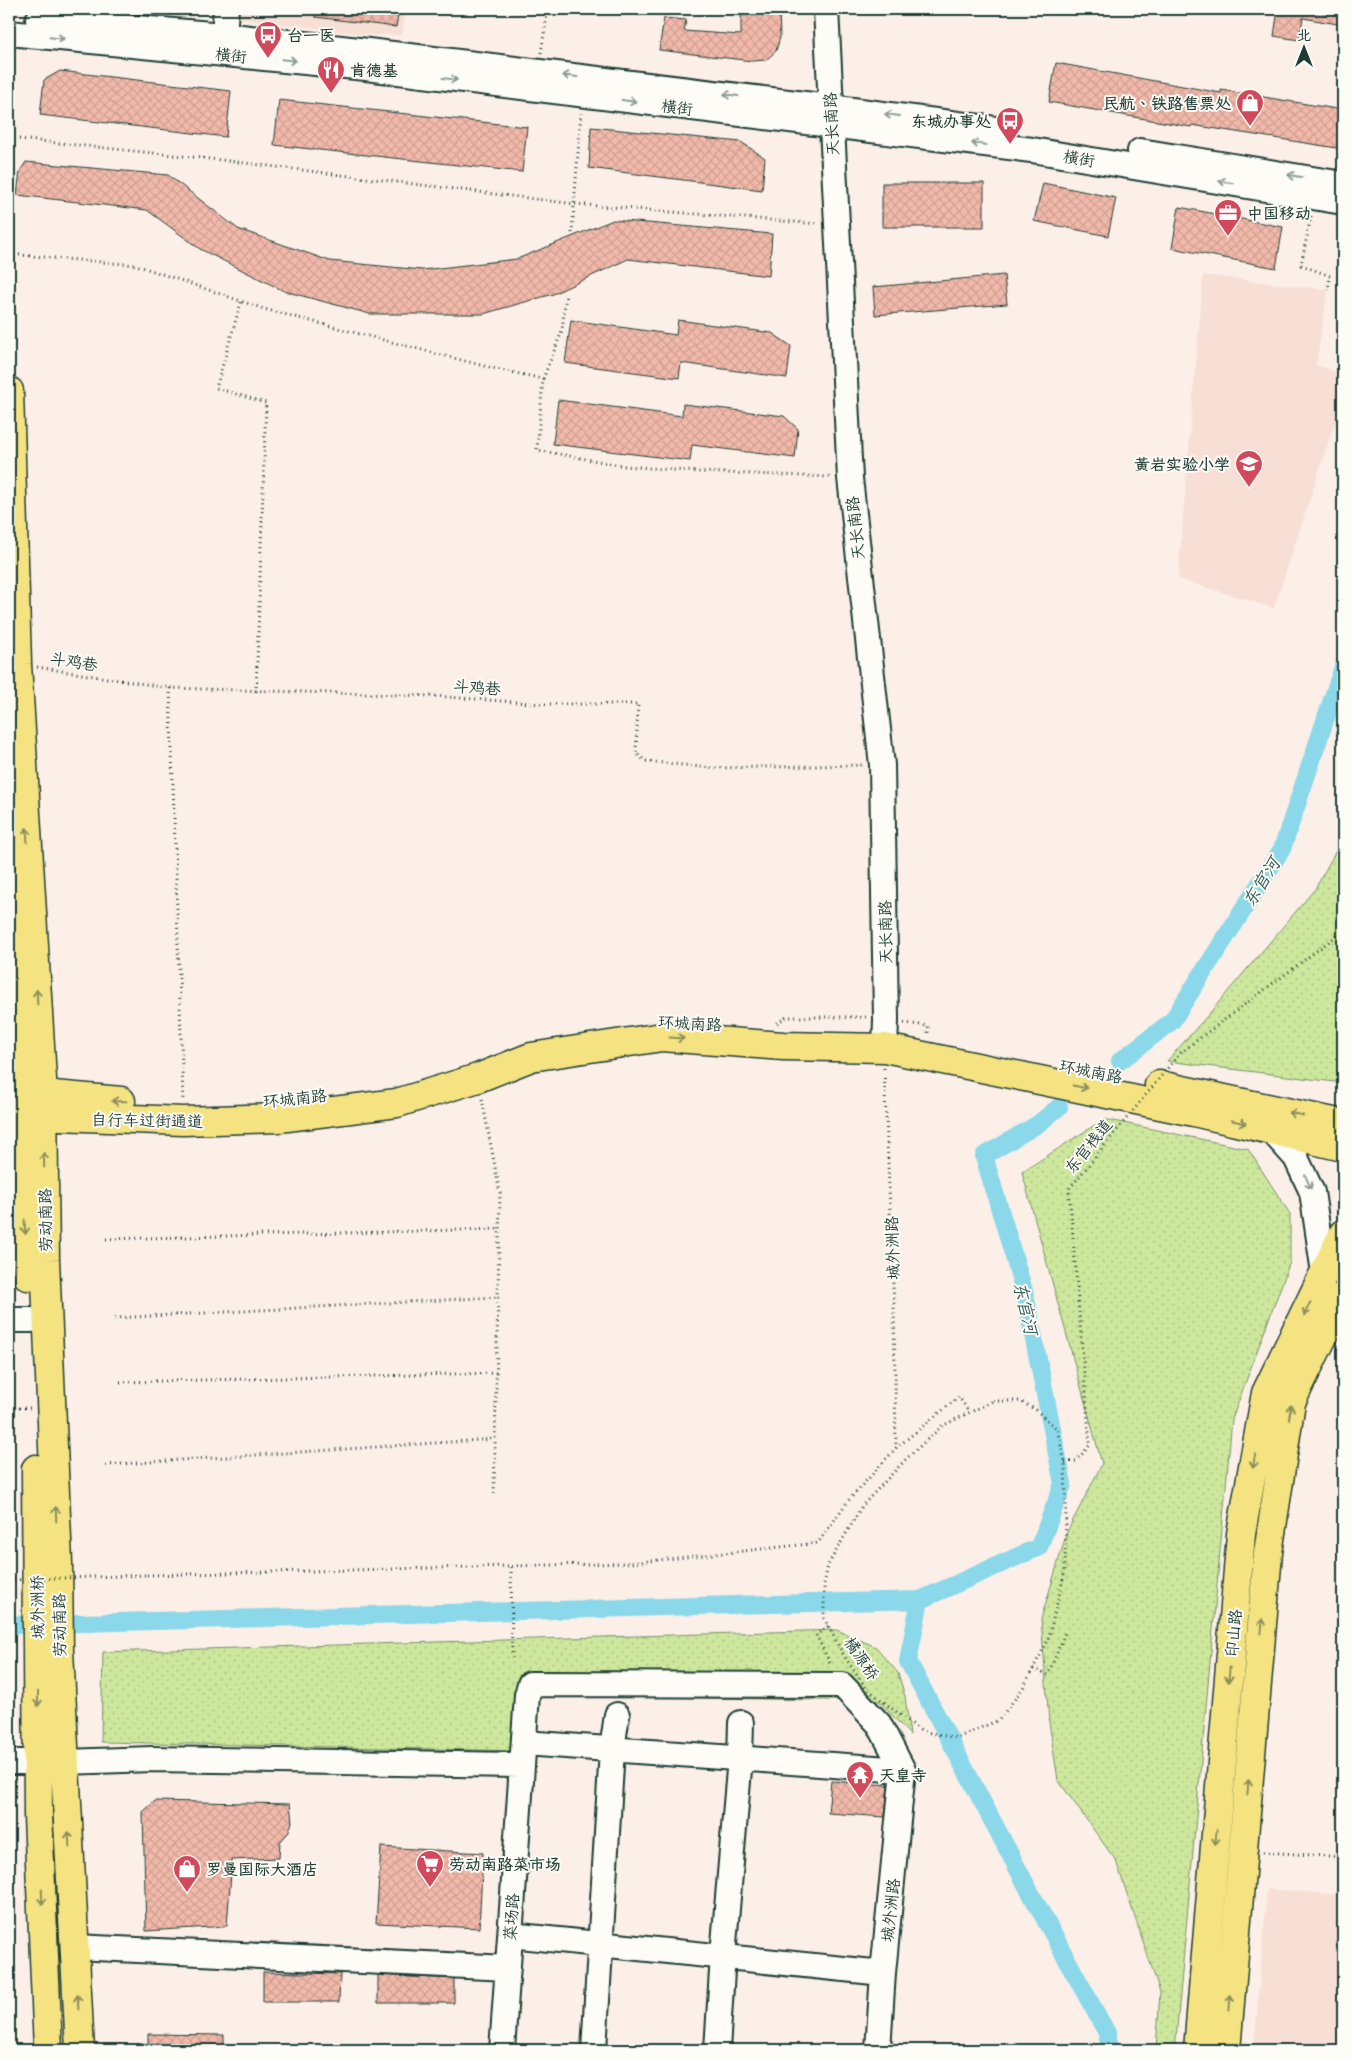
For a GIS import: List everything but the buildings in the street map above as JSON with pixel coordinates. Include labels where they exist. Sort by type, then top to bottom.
[{"type":"main road","name":"劳动南路","points":[[9,391],[17,664],[24,1104],[24,1210],[20,1320],[22,1408],[47,1563]]},
{"type":"main road","name":"劳动南路","points":[[9,881],[24,1104],[45,1260],[47,1563]]},
{"type":"main road","name":"环城南路","points":[[24,1104],[113,1101],[292,1101],[393,1085],[475,1064],[530,1042],[662,1019],[769,1028],[885,1041],[953,1044],[1205,1094],[1343,1124]]},
{"type":"main road","points":[[24,1104],[184,1121],[279,1118],[397,1103],[478,1078],[531,1057],[662,1037],[783,1046],[885,1041],[935,1057],[1343,1146]]},
{"type":"main road","name":"印山路","points":[[1198,2050],[1241,1534],[1266,1393],[1343,1234]]},
{"type":"main road","name":"印山路","points":[[1226,2050],[1268,1553],[1291,1402],[1343,1296]]},
{"type":"main road","name":"城外洲桥","points":[[47,1563],[48,1651]]},
{"type":"main road","name":"劳动南路","points":[[48,1651],[65,1762],[80,2050]]},
{"type":"main road","name":"劳动南路","points":[[48,1651],[37,1762],[48,2050]]},
{"type":"street","points":[[224,35],[226,9]]},
{"type":"street","name":"天长南路","points":[[826,9],[830,117],[850,478],[882,764],[885,1041]]},
{"type":"street","name":"横街","points":[[9,17],[224,35],[538,73],[830,117],[1343,202]]},
{"type":"street","name":"横街","points":[[9,33],[366,68],[582,95],[1036,135],[1343,184]]},
{"type":"street","points":[[1270,1129],[1296,1158],[1312,1192],[1324,1273]]},
{"type":"street","name":"菜场路","points":[[502,2050],[527,1695],[530,1684],[842,1685]]},
{"type":"street","points":[[842,1685],[879,1724],[903,1770]]},
{"type":"street","points":[[594,2050],[602,1944],[612,1749],[617,1715]]},
{"type":"street","points":[[717,2050],[740,1758],[741,1722]]},
{"type":"street","points":[[9,1762],[523,1754],[612,1749],[903,1770]]},
{"type":"street","name":"城外洲路","points":[[878,2050],[883,1973],[903,1770]]},
{"type":"street","points":[[510,1935],[723,1955],[883,1973]]},
{"type":"street","points":[[75,1947],[508,1968]]},
{"type":"path","points":[[538,73],[548,9]]},
{"type":"path","points":[[572,233],[582,95]]},
{"type":"path","points":[[9,138],[230,162],[575,204],[836,225]]},
{"type":"path","points":[[1314,197],[1301,265],[1330,276],[1328,290]]},
{"type":"path","points":[[9,254],[136,265],[264,309],[482,366],[543,379]]},
{"type":"path","points":[[566,293],[562,330],[543,379],[537,450],[625,466],[699,472],[850,478]]},
{"type":"path","points":[[241,302],[216,388],[266,403],[256,692]]},
{"type":"path","name":"斗鸡巷","points":[[17,664],[170,688],[434,696],[542,704],[638,704],[636,752],[645,761],[712,768],[882,764]]},
{"type":"path","points":[[170,688],[183,1102]]},
{"type":"path","name":"东官栈道","points":[[1065,1462],[1076,1461],[1090,1445],[1069,1189],[1180,1053],[1343,931]]},
{"type":"path","name":"城外洲路","points":[[885,1041],[894,1306],[896,1448]]},
{"type":"path","points":[[478,1078],[500,1193],[494,1496]]},
{"type":"path","points":[[106,1239],[499,1229]]},
{"type":"path","points":[[115,1318],[498,1297]]},
{"type":"path","points":[[120,1382],[496,1373]]},
{"type":"path","points":[[9,1580],[630,1564],[818,1543],[848,1501],[896,1448],[959,1397],[969,1412]]},
{"type":"path","name":"橘源桥","points":[[993,1400],[1020,1401],[1036,1410],[1057,1429],[1065,1462],[1065,1571],[1048,1640],[1024,1688],[999,1720],[957,1738],[921,1731],[866,1688],[844,1656],[824,1618],[824,1585],[828,1565],[862,1506],[906,1459],[942,1426],[993,1400]]},
{"type":"path","points":[[106,1465],[495,1439]]},
{"type":"path","points":[[511,1566],[512,1660]]},
{"type":"path","points":[[828,1626],[816,1635],[842,1685]]},
{"type":"path","points":[[1033,1669],[1048,1675],[1065,1633]]},
{"type":"path","points":[[1243,1850],[1343,1857]]},
{"type":"shaded area","points":[[162,9],[406,9],[402,35],[370,35]]},
{"type":"shaded area","name":"黄岩实验小学","points":[[1203,275],[1328,290],[1316,365],[1343,374],[1343,398],[1274,608],[1178,579]]},
{"type":"shaded area","points":[[1267,1889],[1343,1895],[1343,2050],[1254,2050]]},
{"type":"green space","points":[[1343,838],[1343,1083],[1167,1061],[1315,889]]},
{"type":"green space","points":[[1104,1119],[1248,1149],[1290,1214],[1290,1262],[1232,1419],[1175,2050],[1156,2050],[1160,1992],[1116,1861],[1058,1780],[1049,1722],[1041,1619],[1067,1532],[1102,1464],[1022,1172]]},
{"type":"green space","points":[[837,1630],[876,1647],[898,1673],[905,1696],[910,1735],[879,1701],[528,1695],[523,1751],[101,1742],[103,1652]]},
{"type":"waterway","name":"东官河","points":[[1120,1061],[1172,1021],[1282,849],[1343,667]]},
{"type":"waterway","points":[[9,1625],[920,1600],[1039,1547],[1063,1484],[1025,1294],[984,1156],[1038,1124],[1059,1107]]},
{"type":"waterway","points":[[920,1600],[908,1661],[1107,2033],[1110,2050]]},
{"type":"place","name":"台一医","points":[[268,59]]},
{"type":"place","name":"肯德基","points":[[331,94]]},
{"type":"place","name":"民航、铁路售票处","points":[[1250,127]]},
{"type":"place","name":"东城办事处","points":[[1010,145]]},
{"type":"place","name":"中国移动","points":[[1228,237]]},
{"type":"place","name":"黄岩实验小学","points":[[1249,488]]},
{"type":"place","name":"天皇寺","points":[[860,1799]]},
{"type":"place","name":"劳动南路菜市场","points":[[430,1888]]},
{"type":"place","name":"罗曼国际大酒店","points":[[187,1893]]}]
